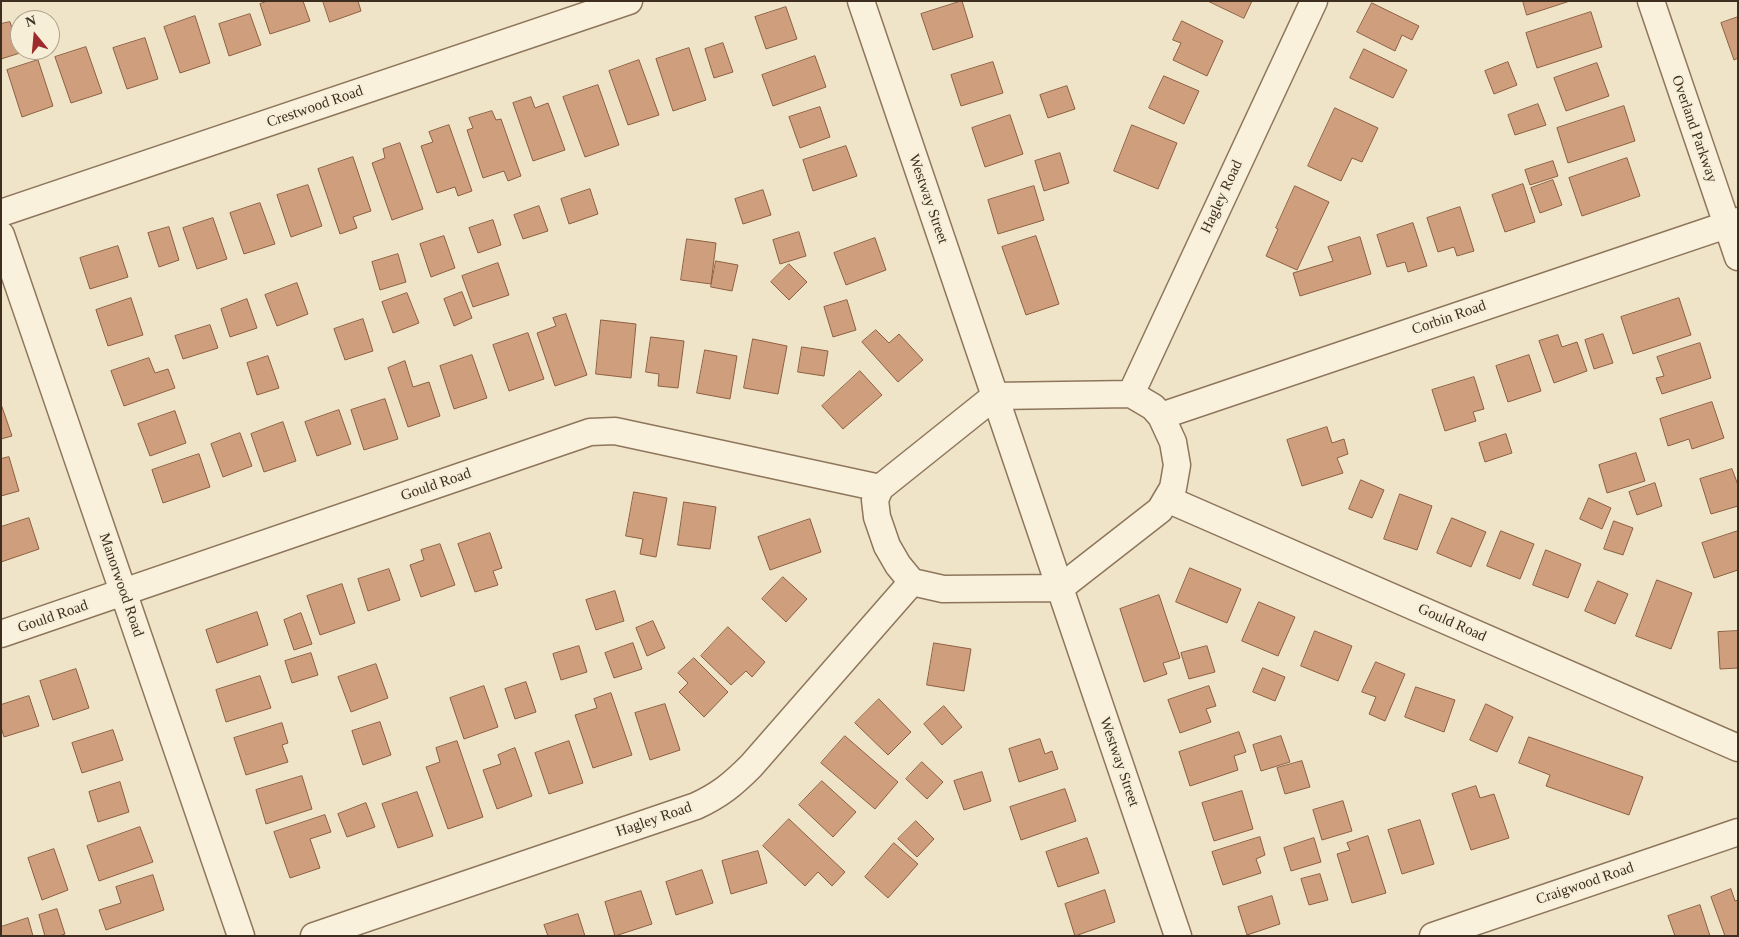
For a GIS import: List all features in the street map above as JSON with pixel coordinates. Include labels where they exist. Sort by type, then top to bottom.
[{"type":"street","name":"Crestwood Road","points":[[1,213],[629,1]]},
{"type":"street","name":"Westway Street","points":[[861,1],[1178,936]]},
{"type":"street","name":"Hagley Road","points":[[1131,394],[1314,1]]},
{"type":"street","name":"Overland Parkway","points":[[1651,1],[1732,222],[1738,257]]},
{"type":"street","name":"Corbin Road","points":[[1161,416],[1732,222]]},
{"type":"street","name":"Manorwood Road","points":[[1,235],[241,936]]},
{"type":"street","points":[[1131,394],[1153,407],[1161,416],[1173,442],[1177,465],[1173,488],[1160,510],[1060,588],[943,589],[912,582],[898,565],[887,546],[877,517],[875,500],[880,488],[995,396],[1131,394]]},
{"type":"street","name":"Gould Road","points":[[1,634],[590,432],[615,431],[880,488]]},
{"type":"street","name":"Gould Road","points":[[1167,498],[1738,748]]},
{"type":"street","name":"Hagley Road","points":[[314,936],[687,809],[714,798],[751,766],[912,582]]},
{"type":"street","name":"Craigwood Road","points":[[1433,936],[1738,832]]},
{"type":"building","points":[[268,1],[303,1],[310,21],[270,34],[260,4]]},
{"type":"building","points":[[323,1],[358,1],[361,11],[330,22]]},
{"type":"building","points":[[962,1],[973,37],[933,50],[921,14]]},
{"type":"building","points":[[1208,1],[1252,1],[1244,18]]},
{"type":"building","points":[[1523,1],[1570,1],[1527,15]]},
{"type":"building","points":[[1372,3],[1419,26],[1412,40],[1402,35],[1395,51],[1357,32]]},
{"type":"building","points":[[786,7],[797,39],[766,49],[755,17]]},
{"type":"building","points":[[1591,12],[1602,47],[1537,68],[1526,33]]},
{"type":"building","points":[[250,14],[261,45],[229,56],[219,24]]},
{"type":"building","points":[[195,16],[210,63],[180,73],[164,27]]},
{"type":"building","points":[[1738,17],[1738,58],[1734,60],[1721,23]]},
{"type":"building","points":[[1182,21],[1223,41],[1207,76],[1173,60],[1181,43],[1173,40]]},
{"type":"building","points":[[10,22],[10,56],[1,59],[1,24]]},
{"type":"building","points":[[145,38],[158,79],[127,89],[113,48]]},
{"type":"building","points":[[723,43],[733,72],[714,78],[705,49]]},
{"type":"building","points":[[86,47],[102,93],[71,103],[56,60],[60,60],[60,55]]},
{"type":"building","points":[[689,48],[706,100],[673,111],[656,59]]},
{"type":"building","points":[[1364,49],[1407,70],[1393,98],[1350,78]]},
{"type":"building","points":[[815,56],[826,87],[773,106],[762,75]]},
{"type":"building","points":[[38,60],[53,106],[22,117],[7,70]]},
{"type":"building","points":[[639,60],[659,115],[628,125],[609,71]]},
{"type":"building","points":[[993,62],[1003,93],[961,106],[951,75]]},
{"type":"building","points":[[1508,62],[1517,85],[1494,94],[1485,71]]},
{"type":"building","points":[[1597,63],[1609,96],[1566,111],[1554,78]]},
{"type":"building","points":[[1164,76],[1199,91],[1184,124],[1149,108]]},
{"type":"building","points":[[598,85],[619,145],[585,157],[563,97]]},
{"type":"building","points":[[1067,86],[1075,109],[1048,118],[1040,95]]},
{"type":"building","points":[[531,97],[535,108],[548,103],[565,150],[533,161],[513,103]]},
{"type":"building","points":[[1538,104],[1546,125],[1515,135],[1508,115]]},
{"type":"building","points":[[1624,106],[1635,141],[1568,163],[1557,128]]},
{"type":"building","points":[[820,107],[830,137],[800,148],[789,117]]},
{"type":"building","points":[[1335,108],[1378,128],[1362,162],[1352,158],[1341,181],[1308,166]]},
{"type":"building","points":[[492,111],[496,120],[501,119],[521,176],[508,181],[504,171],[483,178],[467,130],[473,128],[469,118]]},
{"type":"building","points":[[1010,115],[1023,154],[985,167],[972,128]]},
{"type":"building","points":[[449,125],[472,191],[458,196],[455,187],[437,193],[421,146],[433,142],[429,132]]},
{"type":"building","points":[[1132,125],[1177,143],[1158,189],[1114,171]]},
{"type":"building","points":[[400,143],[423,209],[392,220],[372,163],[385,158],[383,149]]},
{"type":"building","points":[[846,146],[857,176],[813,191],[803,160]]},
{"type":"building","points":[[1060,153],[1069,183],[1044,191],[1035,161]]},
{"type":"building","points":[[353,157],[371,211],[353,217],[357,228],[340,234],[318,169]]},
{"type":"building","points":[[1627,158],[1640,196],[1582,216],[1569,178]]},
{"type":"building","points":[[1553,161],[1558,176],[1530,185],[1525,170]]},
{"type":"building","points":[[1553,180],[1562,205],[1540,213],[1531,188]]},
{"type":"building","points":[[1523,184],[1535,222],[1505,232],[1492,195]]},
{"type":"building","points":[[308,185],[322,226],[291,237],[277,195]]},
{"type":"building","points":[[1034,186],[1044,220],[998,234],[988,200]]},
{"type":"building","points":[[1295,186],[1329,202],[1297,270],[1266,256]]},
{"type":"building","points":[[590,189],[598,214],[569,224],[561,199]]},
{"type":"building","points":[[763,190],[771,215],[743,224],[735,199]]},
{"type":"building","points":[[260,203],[275,244],[244,254],[230,213]]},
{"type":"building","points":[[539,206],[548,231],[523,239],[514,215]]},
{"type":"building","points":[[1460,207],[1474,251],[1457,256],[1454,247],[1438,252],[1427,218]]},
{"type":"building","points":[[213,218],[227,259],[197,269],[183,228]]},
{"type":"building","points":[[493,220],[501,245],[478,253],[469,228]]},
{"type":"building","points":[[1413,223],[1427,266],[1408,272],[1405,262],[1387,267],[1377,235]]},
{"type":"building","points":[[169,227],[179,260],[159,267],[148,233]]},
{"type":"building","points":[[799,232],[806,256],[780,264],[773,240]]},
{"type":"building","points":[[444,236],[455,268],[431,277],[420,244]]},
{"type":"building","points":[[1036,236],[1059,304],[1026,315],[1002,247]]},
{"type":"building","points":[[1360,237],[1371,274],[1300,296],[1293,273],[1333,261],[1328,247]]},
{"type":"building","points":[[875,238],[886,270],[846,285],[834,253]]},
{"type":"building","points":[[687,239],[716,243],[711,284],[681,280]]},
{"type":"building","points":[[118,246],[128,277],[90,289],[80,258]]},
{"type":"building","points":[[398,254],[406,282],[380,290],[372,262]]},
{"type":"building","points":[[716,261],[738,265],[732,291],[711,287]]},
{"type":"building","points":[[498,263],[509,295],[473,307],[462,276]]},
{"type":"building","points":[[789,264],[807,282],[789,300],[771,282]]},
{"type":"building","points":[[297,283],[308,314],[277,326],[265,295]]},
{"type":"building","points":[[462,292],[472,318],[454,326],[444,299]]},
{"type":"building","points":[[407,293],[419,323],[393,333],[382,302]]},
{"type":"building","points":[[131,298],[143,335],[108,346],[96,310]]},
{"type":"building","points":[[1679,298],[1691,335],[1633,354],[1621,317]]},
{"type":"building","points":[[247,299],[257,328],[230,337],[221,309]]},
{"type":"building","points":[[847,300],[856,330],[833,337],[824,307]]},
{"type":"building","points":[[566,314],[587,375],[555,386],[537,333],[556,326],[553,318]]},
{"type":"building","points":[[363,319],[373,351],[345,360],[334,329]]},
{"type":"building","points":[[601,320],[636,324],[631,378],[596,374]]},
{"type":"building","points":[[210,325],[218,348],[183,359],[175,336]]},
{"type":"building","points":[[876,330],[889,343],[899,334],[923,360],[898,382],[862,342]]},
{"type":"building","points":[[528,333],[544,379],[509,391],[493,345]]},
{"type":"building","points":[[1603,334],[1613,363],[1594,369],[1585,340]]},
{"type":"building","points":[[1558,335],[1562,347],[1577,342],[1587,371],[1554,383],[1539,341]]},
{"type":"building","points":[[651,337],[684,341],[678,388],[658,386],[659,374],[646,372]]},
{"type":"building","points":[[753,339],[787,346],[778,394],[744,388]]},
{"type":"building","points":[[1700,343],[1711,378],[1662,394],[1656,378],[1664,376],[1657,357]]},
{"type":"building","points":[[802,347],[828,351],[824,376],[798,372]]},
{"type":"building","points":[[705,350],[737,356],[730,399],[697,393]]},
{"type":"building","points":[[472,355],[487,398],[454,409],[440,366]]},
{"type":"building","points":[[1529,355],[1541,391],[1508,402],[1496,366]]},
{"type":"building","points":[[268,356],[279,388],[257,395],[247,363]]},
{"type":"building","points":[[149,358],[155,373],[168,369],[175,388],[124,406],[111,371]]},
{"type":"building","points":[[405,361],[413,387],[429,382],[440,416],[408,427],[388,368]]},
{"type":"building","points":[[860,371],[882,395],[843,429],[822,406]]},
{"type":"building","points":[[1474,377],[1484,409],[1473,412],[1476,421],[1445,431],[1432,390]]},
{"type":"building","points":[[385,399],[398,439],[364,450],[351,410]]},
{"type":"building","points":[[1712,402],[1724,438],[1692,449],[1689,439],[1668,446],[1660,419]]},
{"type":"building","points":[[1,404],[12,436],[1,439]]},
{"type":"building","points":[[339,410],[351,444],[317,456],[305,422]]},
{"type":"building","points":[[175,411],[186,443],[150,456],[138,424]]},
{"type":"building","points":[[283,422],[296,461],[264,472],[251,434]]},
{"type":"building","points":[[1327,427],[1332,443],[1344,439],[1348,454],[1337,458],[1343,473],[1302,486],[1287,440]]},
{"type":"building","points":[[240,433],[252,466],[223,477],[211,444]]},
{"type":"building","points":[[1506,434],[1512,453],[1485,462],[1479,443]]},
{"type":"building","points":[[1636,453],[1645,481],[1607,493],[1599,465]]},
{"type":"building","points":[[199,454],[210,487],[163,503],[152,470]]},
{"type":"building","points":[[9,457],[19,491],[1,496],[1,459]]},
{"type":"building","points":[[1732,469],[1738,485],[1738,506],[1711,514],[1700,479]]},
{"type":"building","points":[[1361,480],[1384,490],[1372,518],[1349,509]]},
{"type":"building","points":[[1655,483],[1662,506],[1637,515],[1629,492]]},
{"type":"building","points":[[634,492],[667,498],[656,557],[640,554],[643,539],[626,536]]},
{"type":"building","points":[[1400,494],[1432,506],[1417,550],[1384,539]]},
{"type":"building","points":[[1589,498],[1611,508],[1602,529],[1580,519]]},
{"type":"building","points":[[684,502],[716,507],[710,549],[678,545]]},
{"type":"building","points":[[29,518],[39,549],[1,562],[1,527]]},
{"type":"building","points":[[1452,518],[1486,532],[1471,567],[1437,553]]},
{"type":"building","points":[[810,519],[821,552],[770,570],[758,537]]},
{"type":"building","points":[[1614,521],[1633,528],[1623,555],[1604,549]]},
{"type":"building","points":[[1501,531],[1534,544],[1520,579],[1487,566]]},
{"type":"building","points":[[1738,531],[1738,570],[1714,578],[1702,543]]},
{"type":"building","points":[[490,533],[502,568],[493,571],[498,585],[475,592],[458,544]]},
{"type":"building","points":[[440,544],[455,585],[421,597],[410,565],[424,560],[421,550]]},
{"type":"building","points":[[1546,550],[1581,564],[1568,598],[1533,585]]},
{"type":"building","points":[[1190,568],[1241,589],[1227,623],[1176,602]]},
{"type":"building","points":[[389,569],[400,600],[368,611],[358,579]]},
{"type":"building","points":[[783,577],[807,599],[786,622],[762,599]]},
{"type":"building","points":[[1657,580],[1692,593],[1671,649],[1636,636]]},
{"type":"building","points":[[1598,581],[1628,594],[1615,624],[1585,611]]},
{"type":"building","points":[[342,584],[355,623],[320,635],[307,596]]},
{"type":"building","points":[[615,591],[624,621],[596,630],[586,600]]},
{"type":"building","points":[[1159,595],[1180,658],[1163,663],[1167,674],[1144,682],[1120,609]]},
{"type":"building","points":[[1259,602],[1295,617],[1278,656],[1242,641]]},
{"type":"building","points":[[257,612],[268,645],[217,663],[206,630]]},
{"type":"building","points":[[301,613],[312,644],[294,650],[284,620]]},
{"type":"building","points":[[653,621],[665,648],[647,656],[636,628]]},
{"type":"building","points":[[728,627],[765,662],[752,677],[746,671],[731,685],[701,656]]},
{"type":"building","points":[[1315,631],[1352,646],[1338,681],[1301,666]]},
{"type":"building","points":[[1738,631],[1738,668],[1720,669],[1718,632]]},
{"type":"building","points":[[633,643],[642,669],[614,678],[605,653]]},
{"type":"building","points":[[934,643],[971,649],[964,691],[927,685]]},
{"type":"building","points":[[579,646],[587,672],[561,680],[553,654]]},
{"type":"building","points":[[1207,646],[1215,672],[1189,679],[1181,653]]},
{"type":"building","points":[[311,653],[318,675],[292,683],[285,661]]},
{"type":"building","points":[[694,658],[728,692],[704,717],[679,692],[688,683],[678,673]]},
{"type":"building","points":[[1376,662],[1405,674],[1385,721],[1369,714],[1376,697],[1362,692]]},
{"type":"building","points":[[376,664],[388,698],[351,712],[338,677]]},
{"type":"building","points":[[1263,668],[1285,677],[1275,701],[1253,692]]},
{"type":"building","points":[[76,669],[89,708],[53,720],[40,681]]},
{"type":"building","points":[[260,676],[271,708],[226,722],[216,690]]},
{"type":"building","points":[[526,682],[536,712],[515,719],[505,689]]},
{"type":"building","points":[[484,686],[498,727],[464,739],[450,698]]},
{"type":"building","points":[[1209,686],[1216,706],[1206,709],[1211,722],[1180,733],[1168,700]]},
{"type":"building","points":[[1416,687],[1455,700],[1444,732],[1405,717]]},
{"type":"building","points":[[611,693],[632,755],[593,768],[575,715],[597,708],[594,699]]},
{"type":"building","points":[[29,696],[39,726],[4,737],[1,727],[1,705]]},
{"type":"building","points":[[879,699],[911,732],[888,755],[855,723]]},
{"type":"building","points":[[665,704],[680,750],[650,760],[635,713]]},
{"type":"building","points":[[1486,704],[1513,717],[1497,752],[1470,740]]},
{"type":"building","points":[[944,706],[962,727],[942,745],[924,724]]},
{"type":"building","points":[[380,722],[391,755],[363,765],[352,731]]},
{"type":"building","points":[[282,723],[288,743],[282,745],[288,762],[246,775],[234,738]]},
{"type":"building","points":[[113,730],[123,760],[82,773],[72,743]]},
{"type":"building","points":[[1239,732],[1246,752],[1234,756],[1238,770],[1190,786],[1179,752]]},
{"type":"building","points":[[845,736],[898,782],[875,809],[821,763]]},
{"type":"building","points":[[1281,736],[1290,762],[1261,771],[1253,745]]},
{"type":"building","points":[[1529,737],[1643,777],[1629,815],[1546,786],[1550,775],[1519,763]]},
{"type":"building","points":[[1040,739],[1045,754],[1052,751],[1058,769],[1019,782],[1009,749]]},
{"type":"building","points":[[457,741],[483,817],[448,829],[426,767],[440,762],[436,748]]},
{"type":"building","points":[[569,741],[583,783],[549,794],[535,753]]},
{"type":"building","points":[[515,748],[532,796],[497,809],[483,770],[501,764],[498,755]]},
{"type":"building","points":[[1302,761],[1310,787],[1285,794],[1277,768]]},
{"type":"building","points":[[922,762],[943,782],[927,799],[906,779]]},
{"type":"building","points":[[982,772],[991,801],[964,810],[954,781]]},
{"type":"building","points":[[302,776],[312,809],[266,824],[256,790]]},
{"type":"building","points":[[822,781],[856,812],[833,837],[799,805]]},
{"type":"building","points":[[120,782],[129,812],[98,822],[89,792]]},
{"type":"building","points":[[1476,786],[1480,798],[1494,794],[1509,838],[1471,850],[1452,794]]},
{"type":"building","points":[[1065,789],[1076,821],[1021,840],[1010,807]]},
{"type":"building","points":[[1242,791],[1253,829],[1214,841],[1202,803]]},
{"type":"building","points":[[417,792],[433,836],[398,848],[382,804]]},
{"type":"building","points":[[1343,801],[1352,831],[1322,840],[1313,810]]},
{"type":"building","points":[[366,803],[375,827],[347,837],[338,814]]},
{"type":"building","points":[[325,815],[331,832],[310,839],[320,868],[290,878],[274,832]]},
{"type":"building","points":[[789,819],[845,872],[832,886],[818,872],[805,886],[763,846]]},
{"type":"building","points":[[1420,820],[1434,864],[1402,874],[1388,830]]},
{"type":"building","points":[[916,821],[934,839],[917,857],[898,839]]},
{"type":"building","points":[[140,827],[153,862],[99,881],[87,846]]},
{"type":"building","points":[[1368,836],[1386,893],[1352,903],[1337,854],[1350,850],[1347,843]]},
{"type":"building","points":[[1260,837],[1265,855],[1256,859],[1261,873],[1223,885],[1212,852]]},
{"type":"building","points":[[1087,838],[1099,873],[1058,887],[1046,852]]},
{"type":"building","points":[[1314,838],[1321,862],[1291,871],[1284,848]]},
{"type":"building","points":[[894,843],[918,864],[888,898],[865,877]]},
{"type":"building","points":[[54,849],[68,890],[42,900],[28,858]]},
{"type":"building","points":[[758,851],[767,883],[731,894],[722,861]]},
{"type":"building","points":[[702,870],[713,903],[676,915],[666,882]]},
{"type":"building","points":[[1320,874],[1328,900],[1309,905],[1301,879]]},
{"type":"building","points":[[153,875],[164,910],[106,930],[99,910],[121,903],[116,887]]},
{"type":"building","points":[[1731,889],[1735,901],[1738,900],[1738,936],[1725,936],[1711,897]]},
{"type":"building","points":[[1105,890],[1115,922],[1075,936],[1065,904]]},
{"type":"building","points":[[641,891],[652,924],[615,936],[605,902]]},
{"type":"building","points":[[1272,896],[1280,924],[1247,935],[1238,907]]},
{"type":"building","points":[[1700,905],[1710,936],[1675,936],[1668,916]]},
{"type":"building","points":[[57,909],[65,934],[45,936],[39,915]]},
{"type":"building","points":[[578,914],[585,936],[548,936],[544,925]]},
{"type":"building","points":[[28,918],[33,936],[1,936],[1,927]]}]
